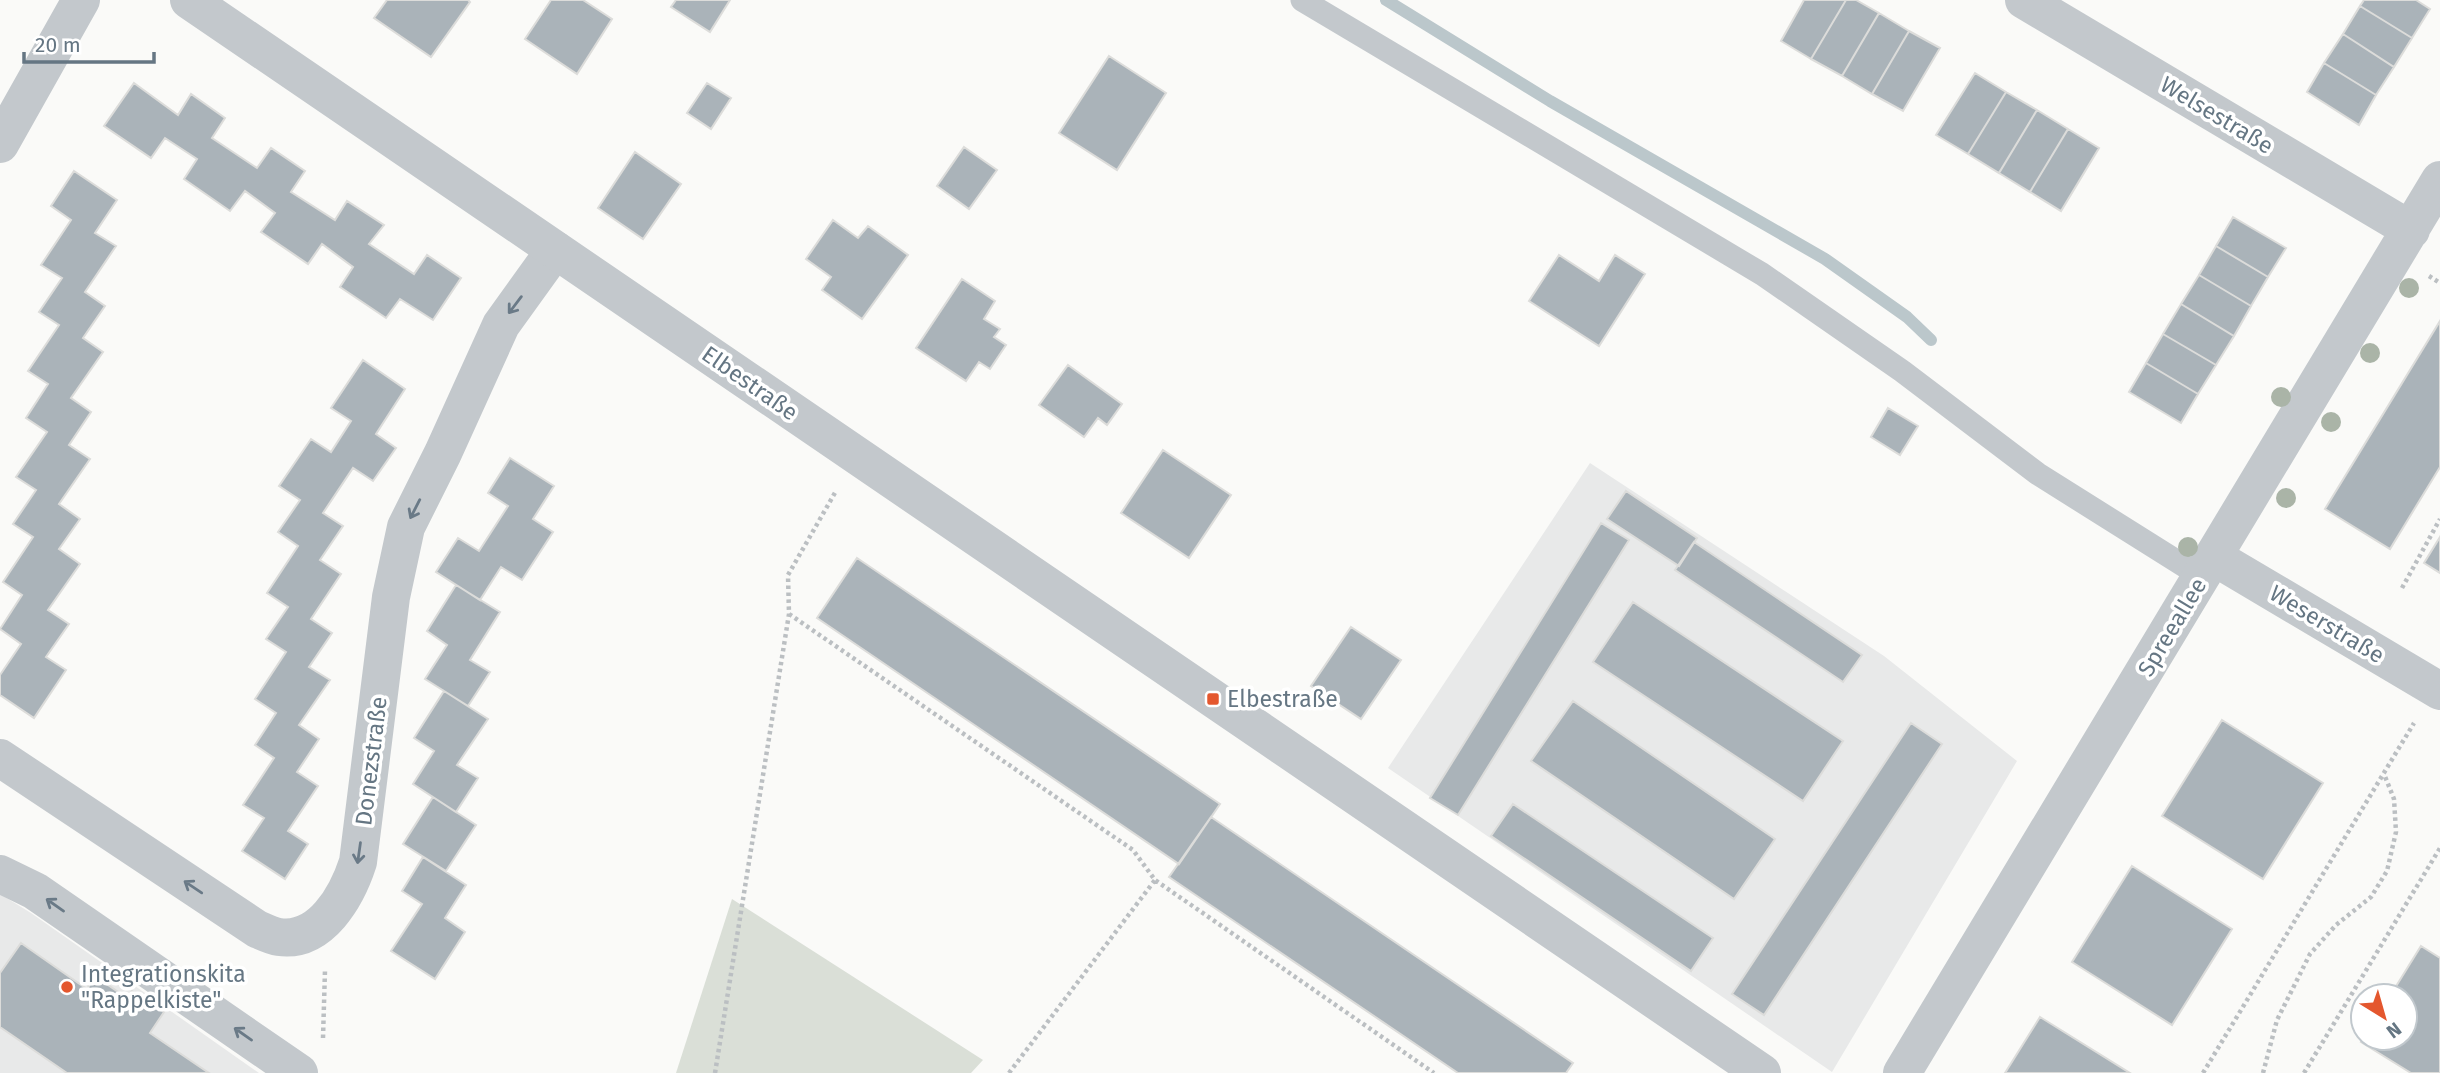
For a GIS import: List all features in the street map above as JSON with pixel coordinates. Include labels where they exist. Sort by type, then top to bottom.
[{"type":"street","points":[[0,144],[81,0]]},
{"type":"street","name":"Elbestraße","points":[[189,0],[1744,1068]]},
{"type":"street","name":"Welsestraße","points":[[2024,0],[2411,230]]},
{"type":"street","name":"Spreeallee","points":[[1902,1073],[2440,180]]},
{"type":"street","name":"Donezstraße","points":[[315,930],[329,917],[353,877],[358,862],[391,597],[406,527],[501,325],[555,250]]},
{"type":"street","name":"Weserstraße","points":[[2208,567],[2437,690]]},
{"type":"street","points":[[0,758],[257,929],[277,937],[294,937],[315,930]]},
{"type":"street","points":[[0,874],[35,891],[299,1073]]},
{"type":"lane","points":[[1302,0],[1762,274],[1902,371],[2038,474],[2208,567]]},
{"type":"path","points":[[715,1073],[789,614],[788,575],[855,456]]},
{"type":"path","points":[[2402,587],[2440,519]]},
{"type":"path","points":[[789,614],[1133,850],[1155,880],[1434,1073]]},
{"type":"path","points":[[2203,1073],[2437,690]]},
{"type":"path","points":[[2263,1073],[2277,1020],[2310,954],[2336,925],[2371,897],[2387,871],[2396,832],[2395,799],[2384,773]]},
{"type":"path","points":[[2304,1073],[2440,848]]},
{"type":"path","points":[[1009,1073],[1155,880]]},
{"type":"path","points":[[315,930],[325,965],[323,1042]]},
{"type":"shaded area","points":[[1590,463],[1884,656],[2017,761],[1832,1072],[1388,768]]},
{"type":"shaded area","name":"Integrationskita \"Rappelkiste\"","points":[[0,894],[31,913],[259,1073],[0,1073]]},
{"type":"shaded area","points":[[732,899],[983,1060],[971,1073],[676,1073]]},
{"type":"building","points":[[387,0],[470,2],[431,57],[374,18]]},
{"type":"building","points":[[551,0],[583,0],[612,19],[577,74],[525,39]]},
{"type":"building","points":[[676,0],[730,0],[710,32],[671,7]]},
{"type":"building","points":[[1804,0],[1846,0],[1811,59],[1781,41]]},
{"type":"building","points":[[1846,0],[1856,0],[1879,13],[1842,76],[1811,59]]},
{"type":"building","points":[[2364,0],[2416,0],[2430,9],[2412,38],[2360,6]]},
{"type":"building","points":[[2360,6],[2412,38],[2394,67],[2343,34]]},
{"type":"building","points":[[1879,13],[1909,31],[1872,94],[1842,76]]},
{"type":"building","points":[[1909,31],[1940,48],[1903,111],[1872,94]]},
{"type":"building","points":[[2343,34],[2394,67],[2376,95],[2324,63]]},
{"type":"building","points":[[1109,56],[1166,93],[1117,170],[1059,133]]},
{"type":"building","points":[[2324,63],[2376,95],[2359,125],[2307,92]]},
{"type":"building","points":[[1975,73],[2006,92],[1968,154],[1936,135]]},
{"type":"building","points":[[134,83],[178,115],[191,94],[225,118],[212,138],[257,168],[271,148],[305,171],[291,192],[335,220],[347,201],[384,225],[369,244],[414,274],[427,255],[461,278],[433,320],[400,299],[386,318],[340,287],[353,267],[322,244],[308,264],[261,232],[275,213],[245,191],[230,211],[184,179],[197,159],[165,138],[151,158],[104,126]]},
{"type":"building","points":[[707,83],[731,98],[711,129],[687,113]]},
{"type":"building","points":[[2006,92],[2037,110],[1999,173],[1968,154]]},
{"type":"building","points":[[2037,110],[2068,129],[2030,192],[1999,173]]},
{"type":"building","points":[[2068,129],[2099,148],[2061,211],[2030,192]]},
{"type":"building","points":[[964,147],[997,170],[969,209],[937,186]]},
{"type":"building","points":[[635,152],[681,184],[643,239],[598,208]]},
{"type":"building","points":[[74,171],[117,200],[95,233],[116,246],[85,292],[105,306],[83,338],[103,352],[71,398],[91,412],[69,445],[90,459],[59,504],[80,519],[59,549],[80,564],[48,610],[69,624],[46,657],[66,670],[34,718],[0,695],[0,675],[21,644],[0,629],[22,595],[3,582],[33,537],[13,524],[36,490],[16,477],[47,432],[26,418],[48,384],[28,371],[59,325],[39,312],[62,278],[41,265],[71,220],[51,206]]},
{"type":"building","points":[[2233,217],[2286,248],[2268,277],[2216,246]]},
{"type":"building","points":[[833,220],[858,238],[868,226],[908,255],[862,319],[822,290],[831,277],[806,259]]},
{"type":"building","points":[[2216,246],[2268,277],[2251,306],[2199,275]]},
{"type":"building","points":[[1559,255],[1599,281],[1615,255],[1645,274],[1599,346],[1529,301]]},
{"type":"building","points":[[2199,275],[2251,306],[2234,336],[2181,304]]},
{"type":"building","points":[[962,279],[995,301],[984,319],[1000,329],[994,337],[1006,345],[990,369],[979,362],[966,381],[916,348]]},
{"type":"building","points":[[2181,304],[2234,336],[2216,365],[2163,334]]},
{"type":"building","points":[[2440,321],[2440,467],[2390,549],[2325,509]]},
{"type":"building","points":[[2163,334],[2216,365],[2198,394],[2146,363]]},
{"type":"building","points":[[363,360],[405,389],[376,434],[396,448],[373,481],[353,468],[323,513],[343,526],[320,560],[341,574],[311,619],[332,633],[309,667],[330,680],[299,725],[319,739],[297,772],[318,786],[288,831],[308,844],[285,879],[242,851],[264,818],[243,805],[274,758],[255,745],[276,713],[255,699],[286,652],[266,639],[288,607],[267,593],[298,546],[278,532],[300,500],[279,486],[311,439],[331,452],[351,421],[331,408]]},
{"type":"building","points":[[2146,363],[2198,394],[2181,423],[2129,392]]},
{"type":"building","points":[[1068,365],[1122,404],[1107,425],[1098,418],[1084,437],[1039,405]]},
{"type":"building","points":[[1888,408],[1918,426],[1900,455],[1871,437]]},
{"type":"building","points":[[1163,450],[1231,495],[1189,558],[1121,513]]},
{"type":"building","points":[[510,458],[554,486],[533,519],[553,532],[522,580],[501,567],[480,600],[436,572],[458,538],[479,551],[508,506],[488,493]]},
{"type":"building","points":[[1626,491],[1697,538],[1679,566],[1607,519]]},
{"type":"building","points":[[1601,523],[1629,540],[1458,815],[1430,798]]},
{"type":"building","points":[[2440,537],[2440,573],[2424,563]]},
{"type":"building","points":[[1694,542],[1862,655],[1843,682],[1675,570]]},
{"type":"building","points":[[857,558],[1220,804],[1179,864],[817,618]]},
{"type":"building","points":[[456,585],[500,612],[470,660],[490,672],[468,706],[425,679],[447,645],[427,631]]},
{"type":"building","points":[[1633,602],[1843,741],[1803,801],[1593,662]]},
{"type":"building","points":[[1351,627],[1401,660],[1361,719],[1311,686]]},
{"type":"building","points":[[444,691],[488,719],[457,765],[478,778],[456,812],[413,784],[434,751],[414,738]]},
{"type":"building","points":[[1573,701],[1775,839],[1734,899],[1531,761]]},
{"type":"building","points":[[2222,720],[2323,783],[2263,879],[2162,816]]},
{"type":"building","points":[[1911,723],[1942,744],[1764,1015],[1732,994]]},
{"type":"building","points":[[433,797],[476,825],[446,871],[403,844]]},
{"type":"building","points":[[1513,804],[1713,938],[1691,971],[1491,836]]},
{"type":"building","points":[[1211,817],[1573,1063],[1566,1073],[1458,1073],[1169,877]]},
{"type":"building","points":[[423,857],[466,885],[445,918],[465,932],[435,979],[391,951],[422,904],[402,891]]},
{"type":"building","points":[[2132,866],[2232,929],[2172,1025],[2072,962]]},
{"type":"building","name":"Integrationskita \"Rappelkiste\"","points":[[21,943],[87,989],[95,976],[127,998],[132,991],[164,1012],[150,1033],[209,1073],[67,1073],[0,1027],[0,973]]},
{"type":"building","points":[[2421,946],[2440,958],[2440,1073],[2411,1073],[2377,1052],[2419,1052],[2419,982],[2399,982]]},
{"type":"building","points":[[2040,1017],[2130,1073],[2005,1073]]},
{"type":"waterway","points":[[1386,0],[1550,101],[1825,259],[1907,317],[1931,340]]},
{"type":"place","name":"Elbestraße","points":[[1213,699]]},
{"type":"place","name":"Integrationskita \"Rappelkiste\"","points":[[67,987]]}]
